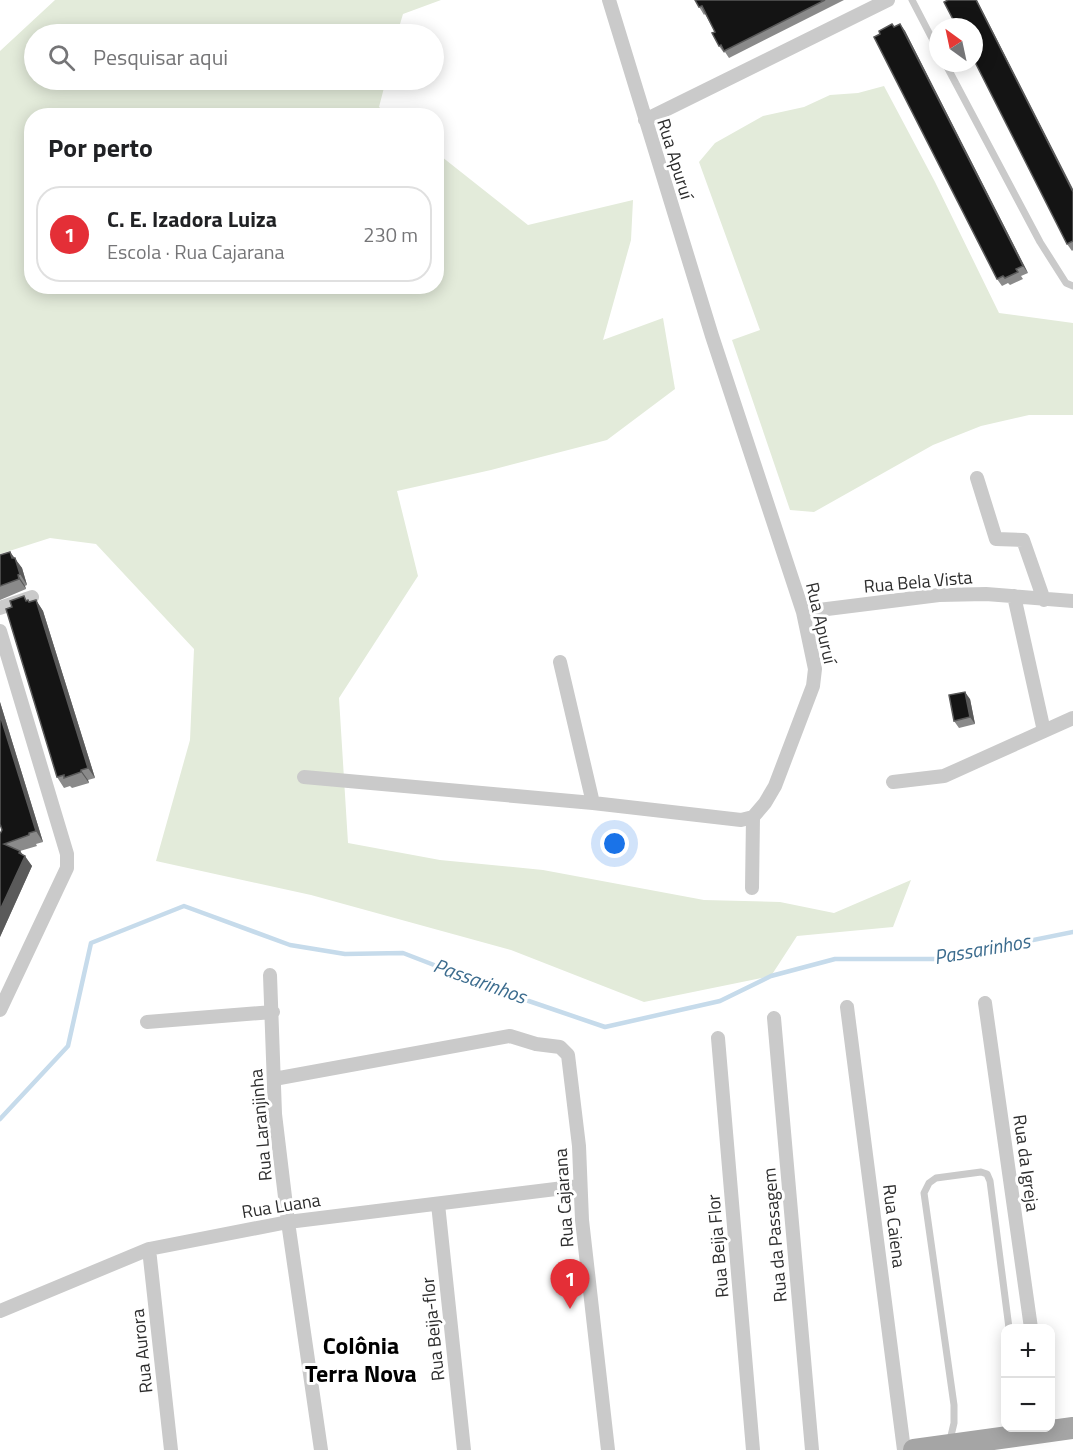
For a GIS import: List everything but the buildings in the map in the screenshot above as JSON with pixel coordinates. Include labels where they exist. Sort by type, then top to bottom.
[{"type":"main road","points":[[1055,1429],[1073,1428]]},
{"type":"main road","points":[[914,1450],[1027,1432]]},
{"type":"street","name":"Rua Apuruí","points":[[609,0],[712,336],[803,612],[815,669],[813,686],[775,786],[753,817]]},
{"type":"street","points":[[645,120],[888,0]]},
{"type":"street","points":[[977,478],[996,539],[1023,540],[1044,600]]},
{"type":"street","name":"Rua Bela Vista","points":[[803,612],[939,595],[1014,596],[1073,601]]},
{"type":"street","points":[[1014,596],[1044,731]]},
{"type":"street","points":[[0,608],[32,597]]},
{"type":"street","points":[[0,631],[67,854],[67,868],[0,1010]]},
{"type":"street","points":[[560,662],[593,803]]},
{"type":"street","points":[[894,782],[944,776],[1073,718]]},
{"type":"street","points":[[304,777],[593,803],[729,819],[741,820],[753,817],[752,888]]},
{"type":"street","name":"Rua Laranjinha","points":[[270,975],[275,1114],[321,1450]]},
{"type":"street","name":"Rua da Igreja","points":[[985,1003],[1030,1324]]},
{"type":"street","name":"Rua Caiena","points":[[847,1007],[904,1450]]},
{"type":"street","points":[[147,1022],[273,1012]]},
{"type":"street","name":"Rua da Passagem","points":[[774,1018],[812,1450]]},
{"type":"street","name":"Rua Cajarana","points":[[274,1079],[510,1036],[536,1044],[561,1047],[566,1051],[579,1146],[580,1186],[608,1450]]},
{"type":"street","name":"Rua Beija Flor","points":[[718,1038],[753,1450]]},
{"type":"street","name":"Rua Luana","points":[[0,1311],[149,1249],[288,1222],[580,1186]]},
{"type":"street","name":"Rua Beija-flor","points":[[438,1204],[464,1450]]},
{"type":"street","name":"Rua Aurora","points":[[149,1249],[171,1450]]},
{"type":"lane","points":[[912,0],[929,33]]},
{"type":"lane","points":[[950,72],[1040,242],[1066,283],[1073,286]]},
{"type":"lane","points":[[947,1445],[954,1423],[954,1405],[924,1193],[929,1183],[936,1178],[981,1172],[987,1174],[990,1181],[1008,1324]]},
{"type":"green space","points":[[55,0],[441,0],[403,14],[400,24],[29,24]]},
{"type":"green space","points":[[24,29],[24,90],[383,90],[380,108],[24,108],[24,294],[444,294],[444,159],[528,225],[633,200],[631,240],[603,340],[663,318],[675,389],[607,440],[397,491],[418,576],[339,698],[348,843],[440,860],[543,870],[704,900],[780,902],[834,913],[911,880],[893,927],[797,936],[771,976],[644,1002],[511,950],[311,895],[156,861],[190,740],[194,649],[96,544],[50,538],[0,554],[0,51]]},
{"type":"green space","points":[[884,86],[935,182],[999,313],[1073,323],[1073,415],[1029,415],[981,426],[933,445],[814,512],[790,510],[732,340],[760,330],[699,162],[715,143],[763,116],[804,107],[830,95],[858,93]]},
{"type":"waterway","name":"Passarinhos","points":[[0,1119],[68,1046],[91,943],[184,906],[290,945],[345,954],[403,953],[517,997],[605,1027],[720,1001],[771,976],[835,959],[940,959],[1073,932]]},
{"type":"place","name":"C. E. Izadora Luiza","points":[[570,1309]]},
{"type":"district","name":"Colônia Terra Nova","points":[[361,1360]]}]
